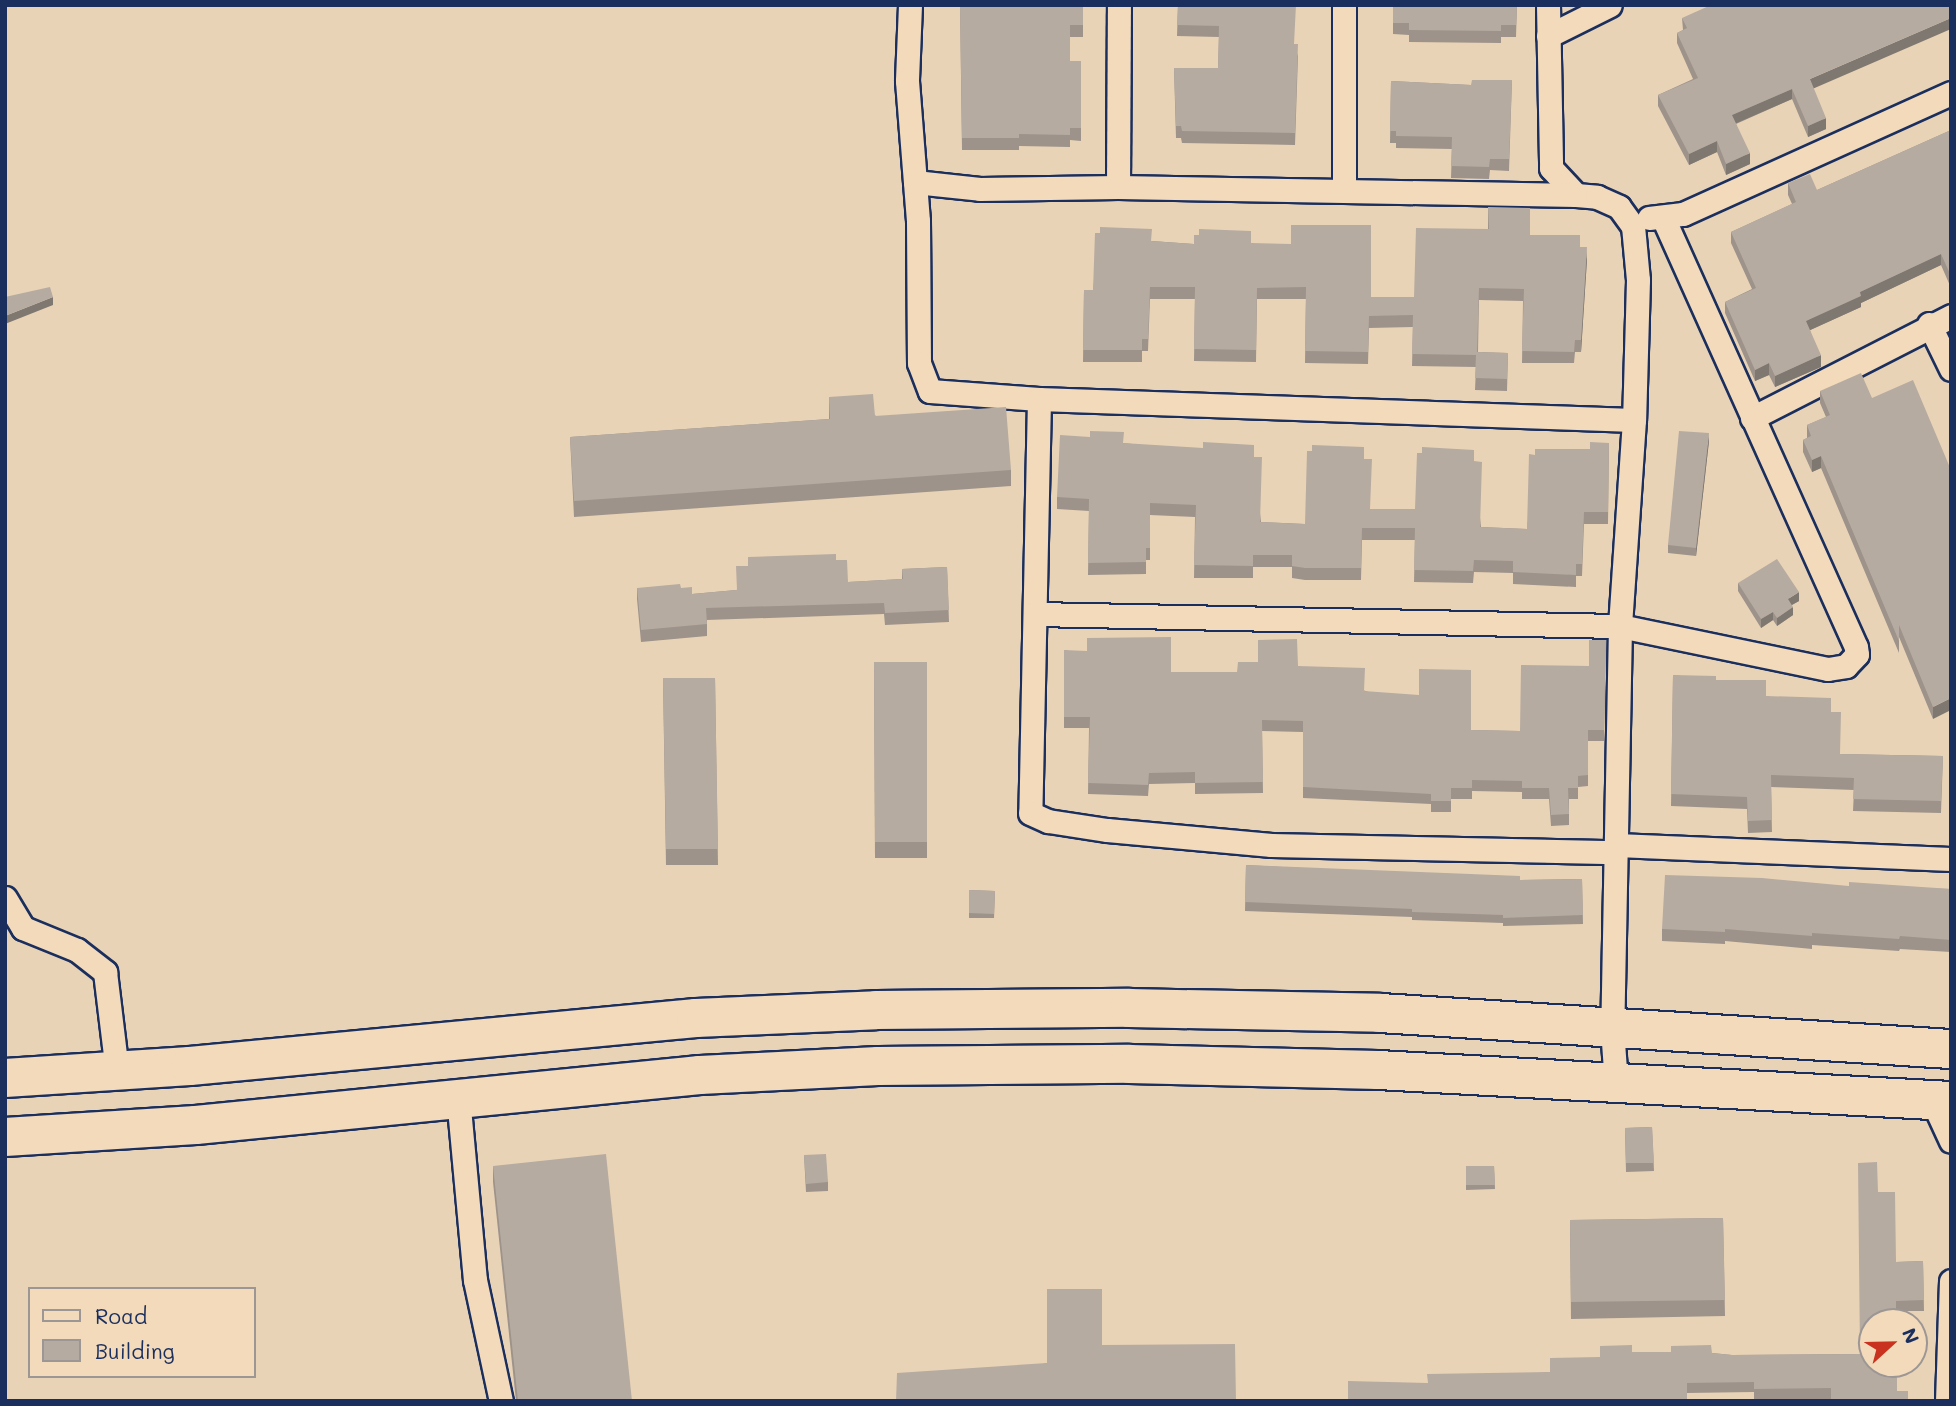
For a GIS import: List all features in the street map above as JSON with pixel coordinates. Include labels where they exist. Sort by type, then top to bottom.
[{"type":"highway","points":[[5,1078],[117,1071],[696,1018],[850,1010],[1129,1008],[1352,1013],[1951,1049]]},
{"type":"highway","points":[[5,1137],[195,1125],[700,1075],[878,1066],[1129,1064],[1364,1069],[1941,1101]]},
{"type":"street","points":[[909,5],[907,81],[915,182],[919,363],[923,379],[930,391],[1039,399],[1634,420]]},
{"type":"street","points":[[1118,187],[1119,5]]},
{"type":"street","points":[[1344,5],[1344,190]]},
{"type":"street","points":[[1548,5],[1551,169],[1576,195]]},
{"type":"street","points":[[1548,36],[1610,5]]},
{"type":"street","points":[[1633,226],[1652,217],[1683,214],[1951,93]]},
{"type":"street","points":[[915,182],[980,189],[1118,187],[1576,195],[1597,197],[1619,206],[1633,226],[1638,281],[1634,420],[1620,626],[1612,1028],[1616,1084]]},
{"type":"street","points":[[1035,614],[1620,626],[1828,669],[1837,669],[1853,662],[1857,654],[1856,647],[1663,218]]},
{"type":"street","points":[[1752,418],[1929,324],[1951,316]]},
{"type":"street","points":[[1929,324],[1951,369]]},
{"type":"street","points":[[1039,399],[1029,806],[1030,813],[1039,819],[1107,830],[1270,845],[1616,848],[1951,859]]},
{"type":"street","points":[[5,898],[23,929],[77,950],[104,972],[117,1071]]},
{"type":"street","points":[[458,1097],[475,1280],[501,1401]]},
{"type":"street","points":[[1941,1101],[1951,1141]]},
{"type":"street","points":[[1947,1401],[1951,1281]]},
{"type":"building","points":[[960,5],[1083,5],[1083,25],[1070,25],[1070,61],[1081,61],[1081,128],[1070,128],[1070,135],[1019,134],[1019,138],[962,138]]},
{"type":"building","points":[[1178,5],[1296,5],[1294,44],[1298,44],[1295,133],[1182,131],[1181,126],[1176,126],[1174,68],[1218,68],[1219,26],[1177,25]]},
{"type":"building","points":[[1393,5],[1517,5],[1516,25],[1501,25],[1501,31],[1409,30],[1409,23],[1393,23]]},
{"type":"building","points":[[1711,5],[1951,5],[1951,18],[1810,79],[1826,118],[1808,126],[1792,89],[1732,115],[1750,153],[1726,164],[1717,141],[1689,154],[1658,95],[1698,78],[1677,33],[1687,28],[1682,18]]},
{"type":"building","points":[[1472,80],[1512,80],[1509,159],[1490,159],[1489,167],[1451,166],[1452,137],[1396,136],[1396,131],[1390,131],[1391,81],[1471,85]]},
{"type":"building","points":[[1951,130],[1951,276],[1941,254],[1860,292],[1861,296],[1806,321],[1821,355],[1775,376],[1769,363],[1755,370],[1725,302],[1756,288],[1731,232],[1796,202],[1788,183],[1810,174],[1817,190]]},
{"type":"building","points":[[1488,207],[1530,208],[1530,235],[1580,235],[1580,247],[1587,247],[1581,340],[1575,340],[1574,352],[1522,351],[1524,289],[1479,288],[1477,352],[1508,353],[1507,379],[1475,378],[1476,355],[1412,354],[1413,315],[1369,316],[1368,352],[1305,351],[1306,287],[1257,288],[1256,350],[1194,349],[1195,287],[1150,287],[1148,339],[1142,339],[1142,350],[1083,350],[1084,290],[1093,290],[1095,233],[1100,233],[1100,227],[1152,229],[1151,241],[1194,244],[1194,235],[1199,235],[1199,229],[1251,231],[1251,243],[1291,244],[1291,225],[1371,225],[1371,297],[1414,297],[1416,228],[1489,229]]},
{"type":"building","points":[[50,287],[53,297],[5,316],[5,297]]},
{"type":"building","points":[[1861,373],[1872,398],[1913,380],[1951,470],[1951,698],[1933,707],[1899,625],[1899,641],[1821,456],[1812,460],[1803,440],[1811,436],[1807,425],[1830,415],[1820,391]]},
{"type":"building","points":[[873,394],[875,416],[1006,407],[1011,470],[574,501],[570,437],[830,419],[829,397]]},
{"type":"building","points":[[1090,431],[1124,432],[1123,443],[1203,448],[1203,442],[1254,445],[1254,457],[1262,457],[1260,522],[1305,524],[1307,451],[1312,451],[1312,445],[1364,447],[1364,459],[1372,459],[1370,509],[1415,509],[1417,453],[1422,453],[1422,447],[1474,450],[1474,461],[1482,462],[1480,527],[1527,529],[1529,454],[1535,455],[1535,449],[1590,449],[1590,442],[1609,443],[1608,512],[1584,512],[1582,564],[1576,564],[1576,575],[1513,572],[1513,561],[1474,560],[1473,571],[1414,570],[1415,528],[1362,528],[1361,568],[1292,566],[1292,555],[1253,555],[1253,566],[1194,565],[1196,505],[1150,503],[1150,548],[1146,548],[1146,562],[1088,563],[1089,499],[1057,497],[1060,435],[1090,437]]},
{"type":"building","points":[[1679,431],[1709,433],[1696,548],[1668,545]]},
{"type":"building","points":[[836,554],[836,560],[847,560],[848,582],[903,579],[902,569],[947,567],[949,610],[885,613],[884,603],[706,608],[707,624],[641,630],[637,588],[680,584],[681,588],[692,587],[692,594],[737,590],[736,566],[748,566],[748,557]]},
{"type":"building","points":[[1777,559],[1799,592],[1788,599],[1793,607],[1777,618],[1773,612],[1761,619],[1738,583]]},
{"type":"building","points":[[1171,637],[1171,672],[1237,672],[1238,662],[1258,662],[1258,640],[1297,639],[1298,666],[1365,668],[1364,691],[1419,695],[1419,669],[1471,670],[1471,730],[1520,731],[1521,665],[1589,666],[1589,640],[1606,640],[1604,730],[1588,730],[1588,775],[1578,776],[1578,788],[1568,788],[1569,814],[1551,815],[1549,788],[1522,788],[1522,781],[1472,780],[1472,788],[1451,788],[1451,801],[1431,801],[1431,794],[1303,787],[1303,721],[1262,720],[1263,782],[1195,783],[1195,772],[1149,773],[1148,785],[1088,783],[1090,717],[1064,717],[1064,650],[1087,651],[1087,638]]},
{"type":"building","points":[[874,662],[927,662],[927,842],[875,842]]},
{"type":"building","points":[[1673,675],[1716,676],[1716,680],[1766,680],[1766,696],[1831,698],[1831,712],[1841,712],[1840,754],[1943,756],[1941,801],[1853,799],[1854,778],[1771,775],[1772,820],[1748,821],[1747,797],[1671,794]]},
{"type":"building","points":[[663,678],[715,678],[718,849],[666,849]]},
{"type":"building","points":[[1246,865],[1520,876],[1520,880],[1582,879],[1583,915],[1503,918],[1503,915],[1412,912],[1412,909],[1245,902]]},
{"type":"building","points":[[1665,875],[1951,889],[1951,940],[1812,933],[1812,936],[1725,929],[1725,932],[1662,929]]},
{"type":"building","points":[[969,890],[995,891],[994,914],[969,913]]},
{"type":"building","points":[[1652,1127],[1654,1163],[1626,1163],[1625,1128]]},
{"type":"building","points":[[606,1154],[632,1401],[518,1401],[493,1166]]},
{"type":"building","points":[[826,1154],[828,1182],[806,1184],[804,1155]]},
{"type":"building","points":[[1877,1162],[1878,1192],[1895,1192],[1896,1262],[1923,1261],[1924,1300],[1896,1301],[1896,1308],[1860,1308],[1858,1163]]},
{"type":"building","points":[[1466,1166],[1494,1166],[1495,1185],[1466,1185]]},
{"type":"building","points":[[1723,1218],[1725,1300],[1571,1302],[1570,1220]]},
{"type":"building","points":[[1047,1289],[1102,1289],[1102,1345],[1235,1344],[1236,1401],[896,1401],[897,1373],[1047,1363]]},
{"type":"building","points":[[1632,1345],[1632,1352],[1671,1352],[1671,1346],[1711,1345],[1712,1353],[1858,1354],[1858,1378],[1897,1378],[1897,1391],[1908,1391],[1908,1401],[1831,1401],[1831,1388],[1754,1389],[1754,1382],[1687,1383],[1687,1401],[1348,1401],[1348,1381],[1428,1383],[1427,1374],[1550,1372],[1550,1358],[1600,1357],[1600,1346]]}]
